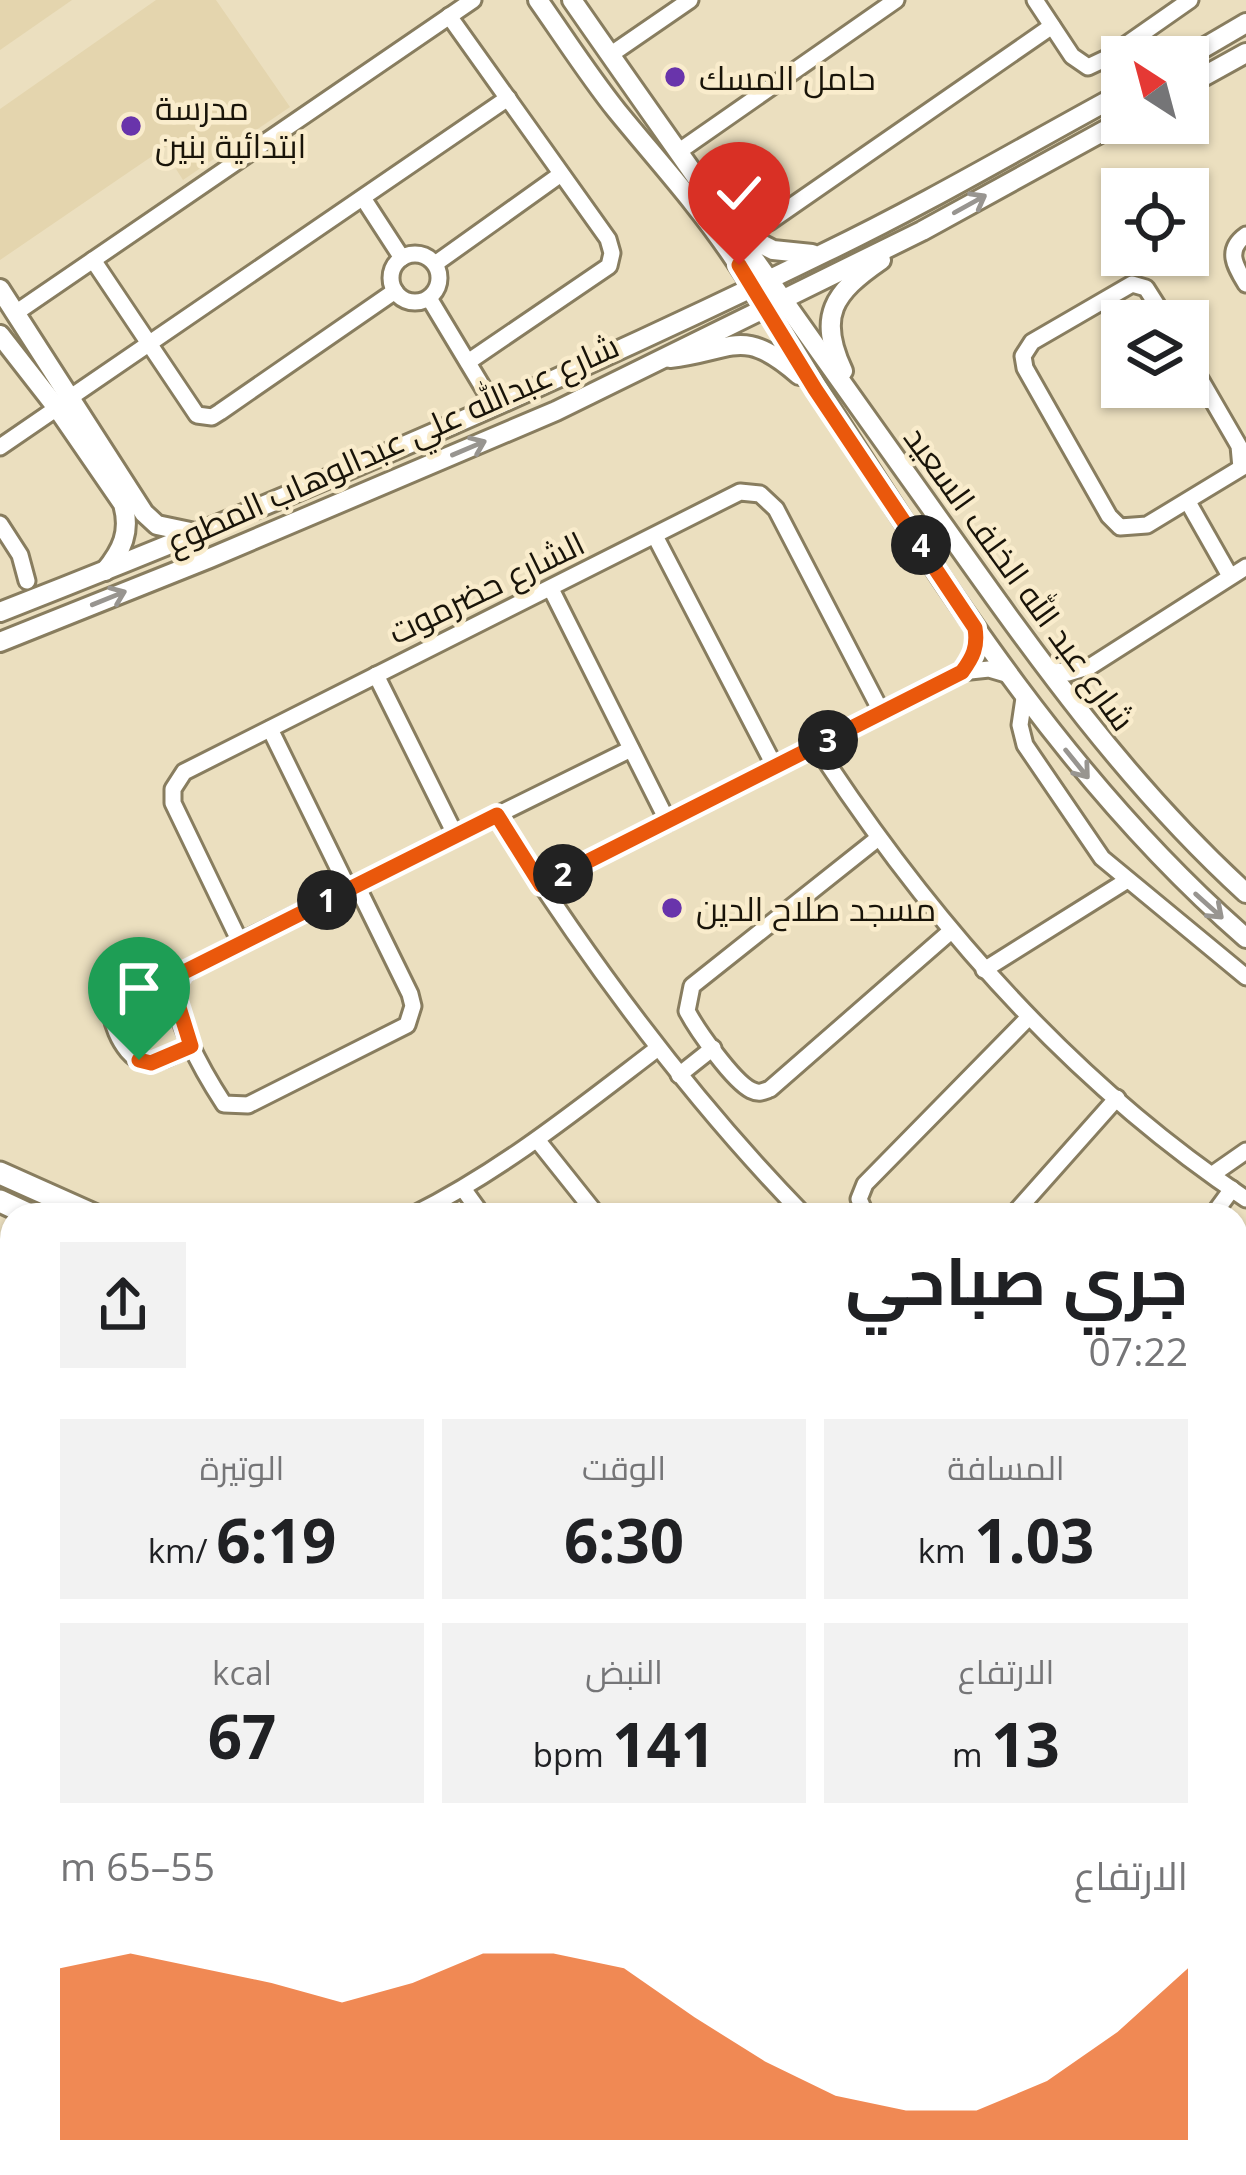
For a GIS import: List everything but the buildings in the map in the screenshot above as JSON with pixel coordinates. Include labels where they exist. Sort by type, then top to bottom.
[{"type":"highway","points":[[0,1173],[67,1203]]},
{"type":"main road","points":[[538,0],[616,110],[760,283]]},
{"type":"main road","points":[[572,0],[730,224],[760,283]]},
{"type":"main road","points":[[1209,45],[1246,23]]},
{"type":"main road","points":[[1209,73],[1246,53]]},
{"type":"main road","points":[[616,110],[632,108],[638,94]]},
{"type":"main road","name":"شارع عبدالله علي عبدالوهاب المطوع","points":[[4,612],[494,406],[760,283],[829,251],[1101,104]]},
{"type":"main road","name":"شارع عبدالله علي عبدالوهاب المطوع","points":[[0,642],[556,411],[922,231],[1101,133]]},
{"type":"main road","points":[[730,224],[773,250],[795,254],[829,251]]},
{"type":"main road","points":[[860,408],[829,342],[834,310],[841,295],[866,270],[922,231]]},
{"type":"main road","name":"شارع عبد الله الخلف السعيد","points":[[760,283],[815,389],[1006,674],[1120,817],[1246,938]]},
{"type":"main road","points":[[0,289],[42,351],[63,404],[136,517],[173,531],[200,533]]},
{"type":"main road","name":"شارع عبد الله الخلف السعيد","points":[[772,303],[860,408],[1075,709],[1147,797],[1246,893]]},
{"type":"main road","points":[[0,335],[21,366],[63,404]]},
{"type":"main road","points":[[653,360],[730,344],[749,345],[779,358],[815,389]]},
{"type":"main road","points":[[21,366],[37,367],[42,351]]},
{"type":"main road","points":[[104,572],[136,517]]},
{"type":"main road","points":[[930,559],[937,542],[955,542]]},
{"type":"street","points":[[16,312],[473,0]]},
{"type":"street","points":[[610,55],[690,0]]},
{"type":"street","points":[[678,152],[896,0]]},
{"type":"street","points":[[1035,0],[1072,56],[1088,67],[1190,0]]},
{"type":"street","points":[[449,16],[608,239],[612,253],[608,266],[468,362]]},
{"type":"street","points":[[769,222],[1052,26]]},
{"type":"street","points":[[0,447],[508,98]]},
{"type":"street","points":[[435,264],[561,174]]},
{"type":"street","points":[[363,197],[402,258]]},
{"type":"street","points":[[1246,235],[1235,245],[1234,265],[1246,284]]},
{"type":"street","points":[[420,254],[435,264],[439,282],[428,298],[411,301],[395,291],[392,273],[402,258],[420,254]]},
{"type":"street","points":[[93,260],[194,411],[204,418],[220,412],[395,291]]},
{"type":"street","points":[[1104,300],[1139,284],[1154,300]]},
{"type":"street","points":[[428,298],[494,406]]},
{"type":"street","points":[[1101,302],[1032,342],[1024,350],[1023,362],[1113,522],[1127,529],[1147,526],[1237,473],[1242,462],[1239,446],[1209,394]]},
{"type":"street","name":"الشارع حضرموت","points":[[240,942],[173,803],[172,789],[184,772],[740,492],[766,498],[776,509],[882,713]]},
{"type":"street","points":[[1188,502],[1230,576]]},
{"type":"street","points":[[0,524],[20,555],[27,581]]},
{"type":"street","points":[[655,536],[775,767]]},
{"type":"street","points":[[1044,668],[1068,673],[1091,666],[1246,567]]},
{"type":"street","points":[[551,589],[668,822]]},
{"type":"street","points":[[962,672],[976,650],[975,628]]},
{"type":"street","points":[[1075,709],[1078,686],[1091,666]]},
{"type":"street","points":[[541,885],[962,672],[989,668],[1006,674]]},
{"type":"street","points":[[376,675],[455,836]]},
{"type":"street","name":"شارع عبد الله الخلف السعيد","points":[[1024,698],[1020,725],[1025,745],[1102,858],[1246,977]]},
{"type":"street","points":[[270,729],[353,888],[410,994],[413,1006],[407,1025],[390,1037],[239,1107],[224,1104],[191,1046],[174,995],[176,980],[240,942],[353,888],[632,749]]},
{"type":"street","points":[[816,746],[877,839],[984,970],[1117,1098],[1239,1194]]},
{"type":"street","points":[[497,815],[658,1048],[793,1203]]},
{"type":"street","points":[[877,839],[692,986],[687,1011],[713,1048],[748,1089],[758,1093],[770,1089],[951,931]]},
{"type":"street","points":[[984,970],[1126,880]]},
{"type":"street","points":[[176,980],[152,973],[125,983],[112,992],[109,1010],[125,1044],[139,1060],[151,1063],[191,1046]]},
{"type":"street","points":[[861,1203],[865,1184],[1029,1017]]},
{"type":"street","points":[[437,1203],[538,1141],[658,1048]]},
{"type":"street","points":[[679,1075],[713,1048]]},
{"type":"street","points":[[1023,1203],[1117,1098]]},
{"type":"street","points":[[538,1141],[587,1203]]},
{"type":"street","points":[[1213,1174],[1246,1151]]},
{"type":"street","points":[[464,1190],[473,1203]]},
{"type":"shaded area","points":[[0,0],[72,0],[0,50]]},
{"type":"shaded area","name":"مدرسة ابتدائية بنين","points":[[156,0],[216,0],[290,107],[183,180],[176,169],[184,162],[170,144],[0,260],[0,109]]},
{"type":"place","name":"حامل المسك","points":[[675,77]]},
{"type":"place","name":"مدرسة ابتدائية بنين","points":[[131,126]]},
{"type":"place","name":"مسجد صلاح الدين","points":[[672,908]]},
{"type":"route","points":[[139,1060],[151,1063],[191,1046],[173,988],[191,967],[497,815],[541,885],[962,672],[976,650],[975,628],[815,389],[739,265]]}]
